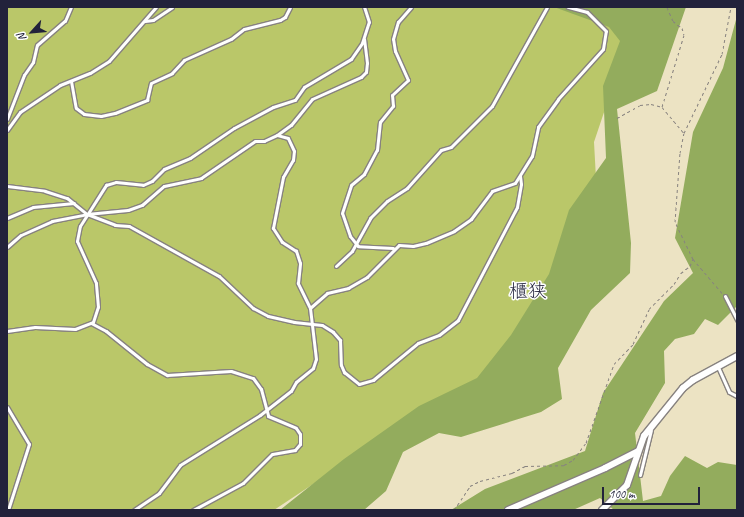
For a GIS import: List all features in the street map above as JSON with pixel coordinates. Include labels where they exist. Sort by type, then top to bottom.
[{"type":"street","points":[[602,510],[627,485],[638,451],[651,428],[683,388],[693,380],[737,356]]},
{"type":"street","points":[[508,510],[605,468],[638,451]]},
{"type":"lane","points":[[7,119],[21,82],[33,62],[37,45],[65,21],[71,7]]},
{"type":"lane","points":[[7,130],[20,112],[71,81],[109,61],[156,7]]},
{"type":"lane","points":[[145,21],[153,20],[172,7]]},
{"type":"lane","points":[[71,81],[76,108],[84,114],[102,116],[114,113],[147,100],[151,83],[172,73],[184,60],[231,39],[244,29],[285,17],[290,7]]},
{"type":"lane","points":[[7,331],[35,327],[75,329],[91,323],[98,307],[96,283],[77,241],[80,226],[99,199],[106,185],[116,182],[143,185],[152,181],[164,169],[190,158],[234,128],[273,107],[296,100],[304,88],[351,59],[364,37],[369,22],[364,7]]},
{"type":"lane","points":[[356,244],[344,220],[345,202],[351,185],[364,174],[377,150],[380,122],[393,106],[393,93],[408,80],[395,51],[392,39],[398,22],[411,7]]},
{"type":"lane","points":[[336,266],[352,251],[370,218],[387,201],[407,188],[441,150],[451,147],[492,106],[546,7]]},
{"type":"lane","points":[[310,308],[327,294],[348,288],[367,277],[393,248],[399,245],[414,246],[426,243],[454,231],[471,219],[492,191],[515,183],[532,156],[538,127],[558,99],[604,49],[606,32],[587,12],[568,7]]},
{"type":"lane","points":[[7,247],[21,235],[37,226],[87,214],[128,210],[142,205],[164,186],[201,178],[255,141],[264,141],[277,135],[292,125],[312,99],[361,77],[366,72],[367,62],[364,37]]},
{"type":"lane","points":[[134,510],[159,493],[180,465],[253,420],[291,391],[296,382],[313,368],[316,359],[313,325],[310,308],[298,283],[300,263],[296,251],[276,237],[273,228],[283,176],[294,160],[294,151],[288,138],[277,135]]},
{"type":"lane","points":[[7,186],[45,191],[74,203],[87,214],[115,225],[129,226],[209,270],[228,283],[253,308],[268,316],[313,325],[322,325],[333,332],[340,340],[341,365],[344,372],[359,384],[373,380],[418,343],[447,331],[458,320],[517,207],[521,184],[520,176]]},
{"type":"lane","points":[[7,218],[34,207],[74,203]]},
{"type":"lane","points":[[356,244],[393,248]]},
{"type":"lane","points":[[725,296],[737,320]]},
{"type":"lane","points":[[91,323],[106,331],[147,364],[167,375],[231,371],[253,378],[261,390],[266,409],[272,419],[296,428],[300,434],[300,444],[289,453],[272,454],[243,483],[193,510]]},
{"type":"lane","points":[[718,367],[729,392],[737,396]]},
{"type":"lane","points":[[7,407],[29,444],[8,510]]},
{"type":"lane","points":[[640,475],[651,428]]},
{"type":"path","points":[[662,107],[684,35],[682,28],[672,20],[667,7]]},
{"type":"path","points":[[725,296],[693,260],[675,222],[680,153],[684,133],[722,54],[731,7]]},
{"type":"path","points":[[617,118],[640,105],[651,104],[662,107],[684,133]]},
{"type":"path","points":[[454,510],[470,486],[480,481],[536,464],[564,465],[576,456],[586,443],[614,364],[633,344],[649,309],[674,284],[680,273],[690,266],[693,260]]},
{"type":"green space","points":[[7,7],[584,7],[631,32],[594,142],[598,215],[496,387],[366,449],[274,510],[7,510]]},
{"type":"green space","points":[[554,7],[686,7],[657,91],[617,109],[631,243],[630,273],[591,310],[558,368],[562,399],[541,412],[461,437],[439,433],[403,452],[386,491],[364,510],[280,510],[344,459],[419,406],[477,378],[511,335],[549,274],[569,210],[606,158],[603,86],[620,41],[609,27]]},
{"type":"green space","points":[[737,16],[737,306],[718,325],[705,319],[694,334],[675,339],[664,351],[665,383],[635,433],[643,501],[661,496],[670,476],[685,456],[707,468],[718,462],[737,465],[737,510],[614,510],[600,498],[573,510],[451,510],[485,489],[585,451],[603,393],[664,301],[693,273],[675,238],[693,132],[723,68]]},
{"type":"district","name":"櫃狭","points":[[528,292]]}]
